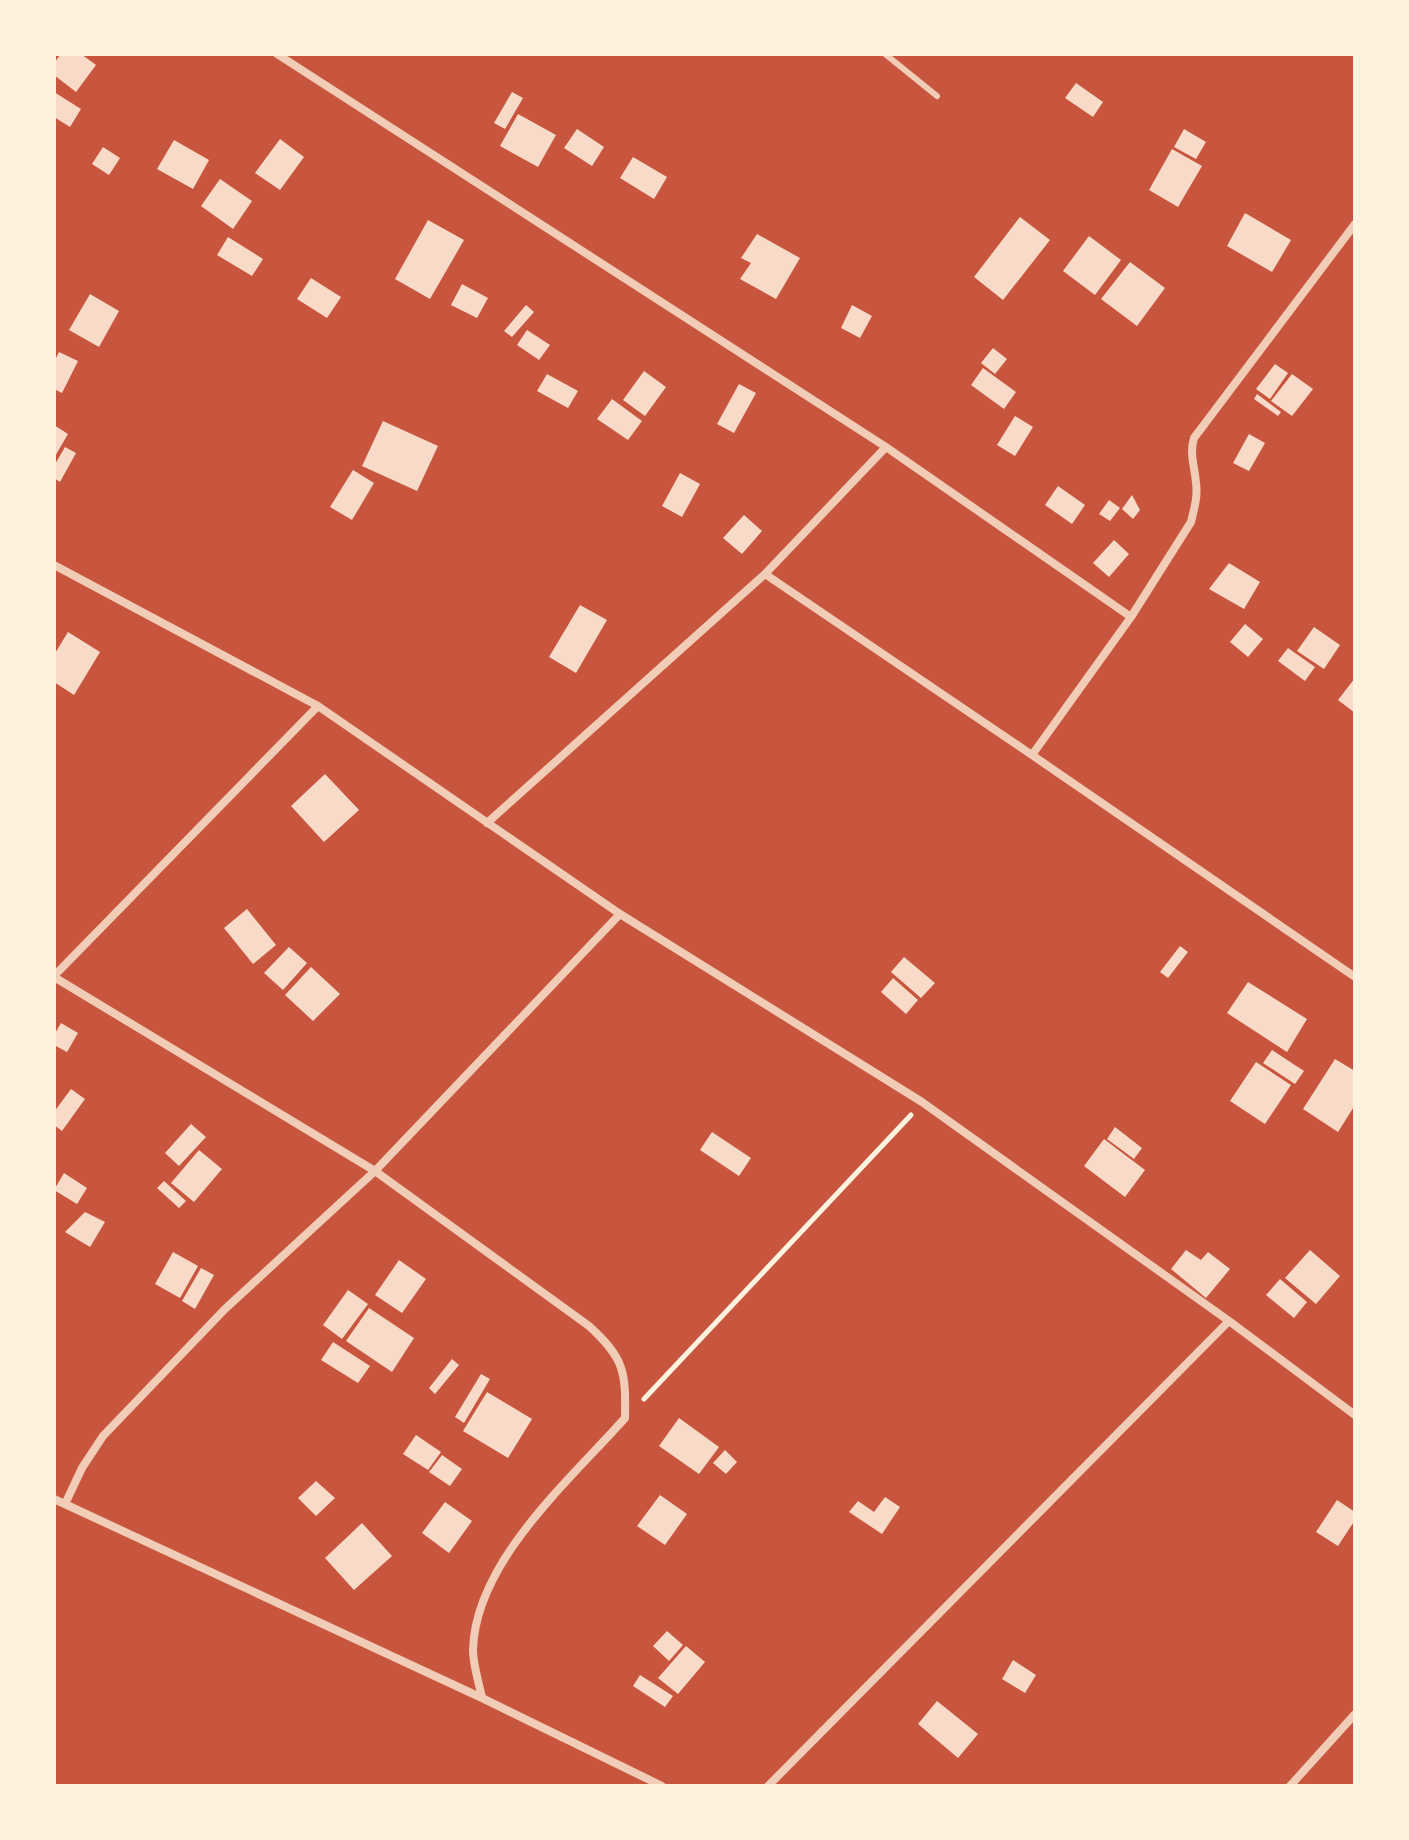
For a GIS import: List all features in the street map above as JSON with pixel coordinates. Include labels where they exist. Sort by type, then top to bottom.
[{"type":"street","points":[[277,54],[886,447],[1131,617]]},
{"type":"street","points":[[1032,755],[1131,617],[1191,522],[1197,485],[1192,458],[1194,438],[1355,224]]},
{"type":"street","points":[[487,823],[765,574],[886,447]]},
{"type":"street","points":[[54,565],[318,706],[620,914],[922,1102],[1355,1415]]},
{"type":"street","points":[[765,574],[1355,977]]},
{"type":"street","points":[[318,706],[54,977],[375,1171],[589,1326],[612,1347],[623,1368],[625,1418],[529,1524],[496,1569],[476,1622],[473,1652],[482,1698]]},
{"type":"street","points":[[65,1504],[82,1468],[103,1436],[225,1309],[375,1171],[620,914]]},
{"type":"street","points":[[768,1786],[1229,1321]]},
{"type":"street","points":[[54,1499],[482,1698],[662,1786]]},
{"type":"street","points":[[1290,1786],[1355,1714]]},
{"type":"lane","points":[[885,54],[937,96]]},
{"type":"path","points":[[625,1418],[922,1102]]},
{"type":"building","points":[[61,54],[81,54],[96,65],[76,92],[54,75],[54,63]]},
{"type":"building","points":[[1076,83],[1103,102],[1093,117],[1065,98]]},
{"type":"building","points":[[54,92],[81,109],[70,127],[54,117]]},
{"type":"building","points":[[512,92],[523,98],[505,129],[494,123]]},
{"type":"building","points":[[518,114],[556,135],[538,167],[500,146]]},
{"type":"building","points":[[577,129],[604,147],[592,166],[564,148]]},
{"type":"building","points":[[1184,129],[1206,142],[1196,159],[1174,147]]},
{"type":"building","points":[[280,139],[304,157],[280,190],[255,173]]},
{"type":"building","points":[[174,140],[209,160],[193,189],[157,169]]},
{"type":"building","points":[[103,147],[120,158],[109,175],[92,164]]},
{"type":"building","points":[[1172,149],[1202,166],[1178,207],[1149,190]]},
{"type":"building","points":[[633,157],[667,177],[654,199],[620,178]]},
{"type":"building","points":[[220,179],[252,201],[233,229],[201,206]]},
{"type":"building","points":[[1245,213],[1291,240],[1272,272],[1227,246]]},
{"type":"building","points":[[1020,217],[1050,240],[1003,300],[974,277]]},
{"type":"building","points":[[428,220],[464,240],[430,299],[395,279]]},
{"type":"building","points":[[757,234],[800,258],[776,299],[740,279],[751,263],[741,258]]},
{"type":"building","points":[[1089,236],[1121,260],[1095,295],[1063,271]]},
{"type":"building","points":[[228,237],[263,259],[252,276],[217,255]]},
{"type":"building","points":[[1130,262],[1165,288],[1137,326],[1101,299]]},
{"type":"building","points":[[311,278],[341,297],[327,318],[297,299]]},
{"type":"building","points":[[462,284],[488,298],[477,318],[451,305]]},
{"type":"building","points":[[90,294],[119,311],[99,347],[69,330]]},
{"type":"building","points":[[526,305],[534,312],[512,337],[504,331]]},
{"type":"building","points":[[852,305],[872,316],[860,338],[841,328]]},
{"type":"building","points":[[527,330],[550,345],[539,360],[517,345]]},
{"type":"building","points":[[993,348],[1007,359],[995,374],[981,363]]},
{"type":"building","points":[[59,352],[78,361],[62,393],[54,389],[54,362]]},
{"type":"building","points":[[1275,364],[1288,373],[1270,399],[1256,389]]},
{"type":"building","points":[[983,368],[1016,392],[1004,409],[971,385]]},
{"type":"building","points":[[644,371],[666,387],[645,416],[623,400]]},
{"type":"building","points":[[547,374],[578,391],[568,408],[537,391]]},
{"type":"building","points":[[1292,374],[1313,389],[1292,416],[1271,401]]},
{"type":"building","points":[[739,384],[756,393],[734,433],[717,424]]},
{"type":"building","points":[[1257,394],[1281,412],[1278,416],[1254,399]]},
{"type":"building","points":[[612,399],[642,421],[628,440],[597,419]]},
{"type":"building","points":[[1015,416],[1033,427],[1015,456],[997,445]]},
{"type":"building","points":[[383,421],[438,446],[417,491],[362,466]]},
{"type":"building","points":[[54,425],[68,434],[54,458]]},
{"type":"building","points":[[1249,434],[1265,443],[1249,471],[1233,463]]},
{"type":"building","points":[[65,447],[76,453],[60,482],[54,478],[54,466]]},
{"type":"building","points":[[353,470],[374,483],[352,520],[330,507]]},
{"type":"building","points":[[680,473],[700,484],[682,517],[662,506]]},
{"type":"building","points":[[1058,486],[1085,505],[1072,524],[1045,505]]},
{"type":"building","points":[[1132,495],[1140,510],[1133,519],[1122,509]]},
{"type":"building","points":[[1109,500],[1120,508],[1110,521],[1099,514]]},
{"type":"building","points":[[744,515],[762,531],[742,554],[723,538]]},
{"type":"building","points":[[1114,540],[1129,554],[1109,577],[1093,563]]},
{"type":"building","points":[[1229,563],[1260,582],[1244,609],[1209,589]]},
{"type":"building","points":[[580,605],[607,620],[576,673],[549,657]]},
{"type":"building","points":[[1245,624],[1263,639],[1248,657],[1230,642]]},
{"type":"building","points":[[1314,627],[1340,645],[1324,669],[1297,651]]},
{"type":"building","points":[[68,632],[100,652],[74,695],[54,682],[54,655]]},
{"type":"building","points":[[1288,648],[1315,667],[1305,681],[1278,661]]},
{"type":"building","points":[[1355,678],[1355,713],[1338,700]]},
{"type":"building","points":[[325,774],[359,810],[324,842],[291,806]]},
{"type":"building","points":[[247,909],[276,945],[253,964],[224,928]]},
{"type":"building","points":[[1180,946],[1188,952],[1168,978],[1160,972]]},
{"type":"building","points":[[289,947],[307,963],[283,990],[264,973]]},
{"type":"building","points":[[904,957],[935,983],[921,998],[891,972]]},
{"type":"building","points":[[311,967],[340,994],[313,1021],[285,995]]},
{"type":"building","points":[[893,978],[918,1000],[906,1014],[881,992]]},
{"type":"building","points":[[1248,982],[1307,1019],[1287,1052],[1227,1013]]},
{"type":"building","points":[[61,1023],[78,1033],[67,1052],[54,1045],[54,1035]]},
{"type":"building","points":[[1272,1050],[1304,1071],[1295,1084],[1263,1063]]},
{"type":"building","points":[[1335,1059],[1355,1071],[1355,1105],[1338,1132],[1303,1109]]},
{"type":"building","points":[[1256,1062],[1291,1085],[1265,1124],[1230,1101]]},
{"type":"building","points":[[71,1089],[85,1099],[62,1131],[54,1125],[54,1112]]},
{"type":"building","points":[[191,1124],[206,1137],[179,1166],[165,1153]]},
{"type":"building","points":[[1115,1127],[1142,1148],[1134,1159],[1107,1139]]},
{"type":"building","points":[[712,1132],[751,1158],[739,1176],[700,1150]]},
{"type":"building","points":[[1104,1139],[1145,1170],[1125,1197],[1084,1166]]},
{"type":"building","points":[[199,1150],[222,1169],[194,1202],[171,1183]]},
{"type":"building","points":[[64,1173],[87,1188],[77,1204],[54,1190]]},
{"type":"building","points":[[164,1181],[186,1201],[179,1208],[157,1188]]},
{"type":"building","points":[[85,1212],[105,1222],[90,1247],[65,1232]]},
{"type":"building","points":[[1186,1250],[1201,1260],[1208,1252],[1230,1269],[1206,1298],[1171,1269]]},
{"type":"building","points":[[1310,1250],[1340,1276],[1316,1304],[1285,1278]]},
{"type":"building","points":[[173,1252],[198,1266],[180,1298],[155,1284]]},
{"type":"building","points":[[399,1260],[426,1279],[402,1313],[375,1295]]},
{"type":"building","points":[[201,1268],[214,1275],[195,1309],[182,1301]]},
{"type":"building","points":[[1280,1279],[1307,1302],[1294,1318],[1266,1295]]},
{"type":"building","points":[[348,1290],[368,1304],[342,1339],[323,1325]]},
{"type":"building","points":[[369,1308],[414,1338],[392,1372],[346,1341]]},
{"type":"building","points":[[333,1342],[370,1366],[358,1383],[321,1360]]},
{"type":"building","points":[[452,1359],[459,1365],[435,1394],[429,1388]]},
{"type":"building","points":[[481,1374],[490,1379],[464,1423],[455,1417]]},
{"type":"building","points":[[487,1392],[532,1419],[508,1458],[463,1431]]},
{"type":"building","points":[[679,1418],[719,1447],[699,1474],[659,1446]]},
{"type":"building","points":[[416,1435],[441,1452],[428,1470],[403,1454]]},
{"type":"building","points":[[725,1450],[737,1462],[726,1474],[713,1463]]},
{"type":"building","points":[[442,1455],[462,1469],[450,1486],[429,1472]]},
{"type":"building","points":[[316,1481],[335,1498],[316,1516],[298,1498]]},
{"type":"building","points":[[660,1495],[687,1514],[665,1545],[637,1526]]},
{"type":"building","points":[[885,1497],[900,1507],[882,1534],[849,1512],[858,1501],[874,1512]]},
{"type":"building","points":[[1337,1500],[1355,1512],[1355,1520],[1338,1546],[1316,1532]]},
{"type":"building","points":[[445,1502],[472,1521],[449,1553],[422,1533]]},
{"type":"building","points":[[362,1523],[392,1556],[354,1590],[325,1558]]},
{"type":"building","points":[[667,1631],[683,1645],[669,1661],[653,1646]]},
{"type":"building","points":[[686,1646],[705,1662],[678,1694],[658,1678]]},
{"type":"building","points":[[1013,1660],[1036,1675],[1025,1693],[1002,1679]]},
{"type":"building","points":[[640,1675],[673,1696],[665,1707],[633,1686]]},
{"type":"building","points":[[937,1701],[978,1734],[958,1758],[918,1724]]}]
